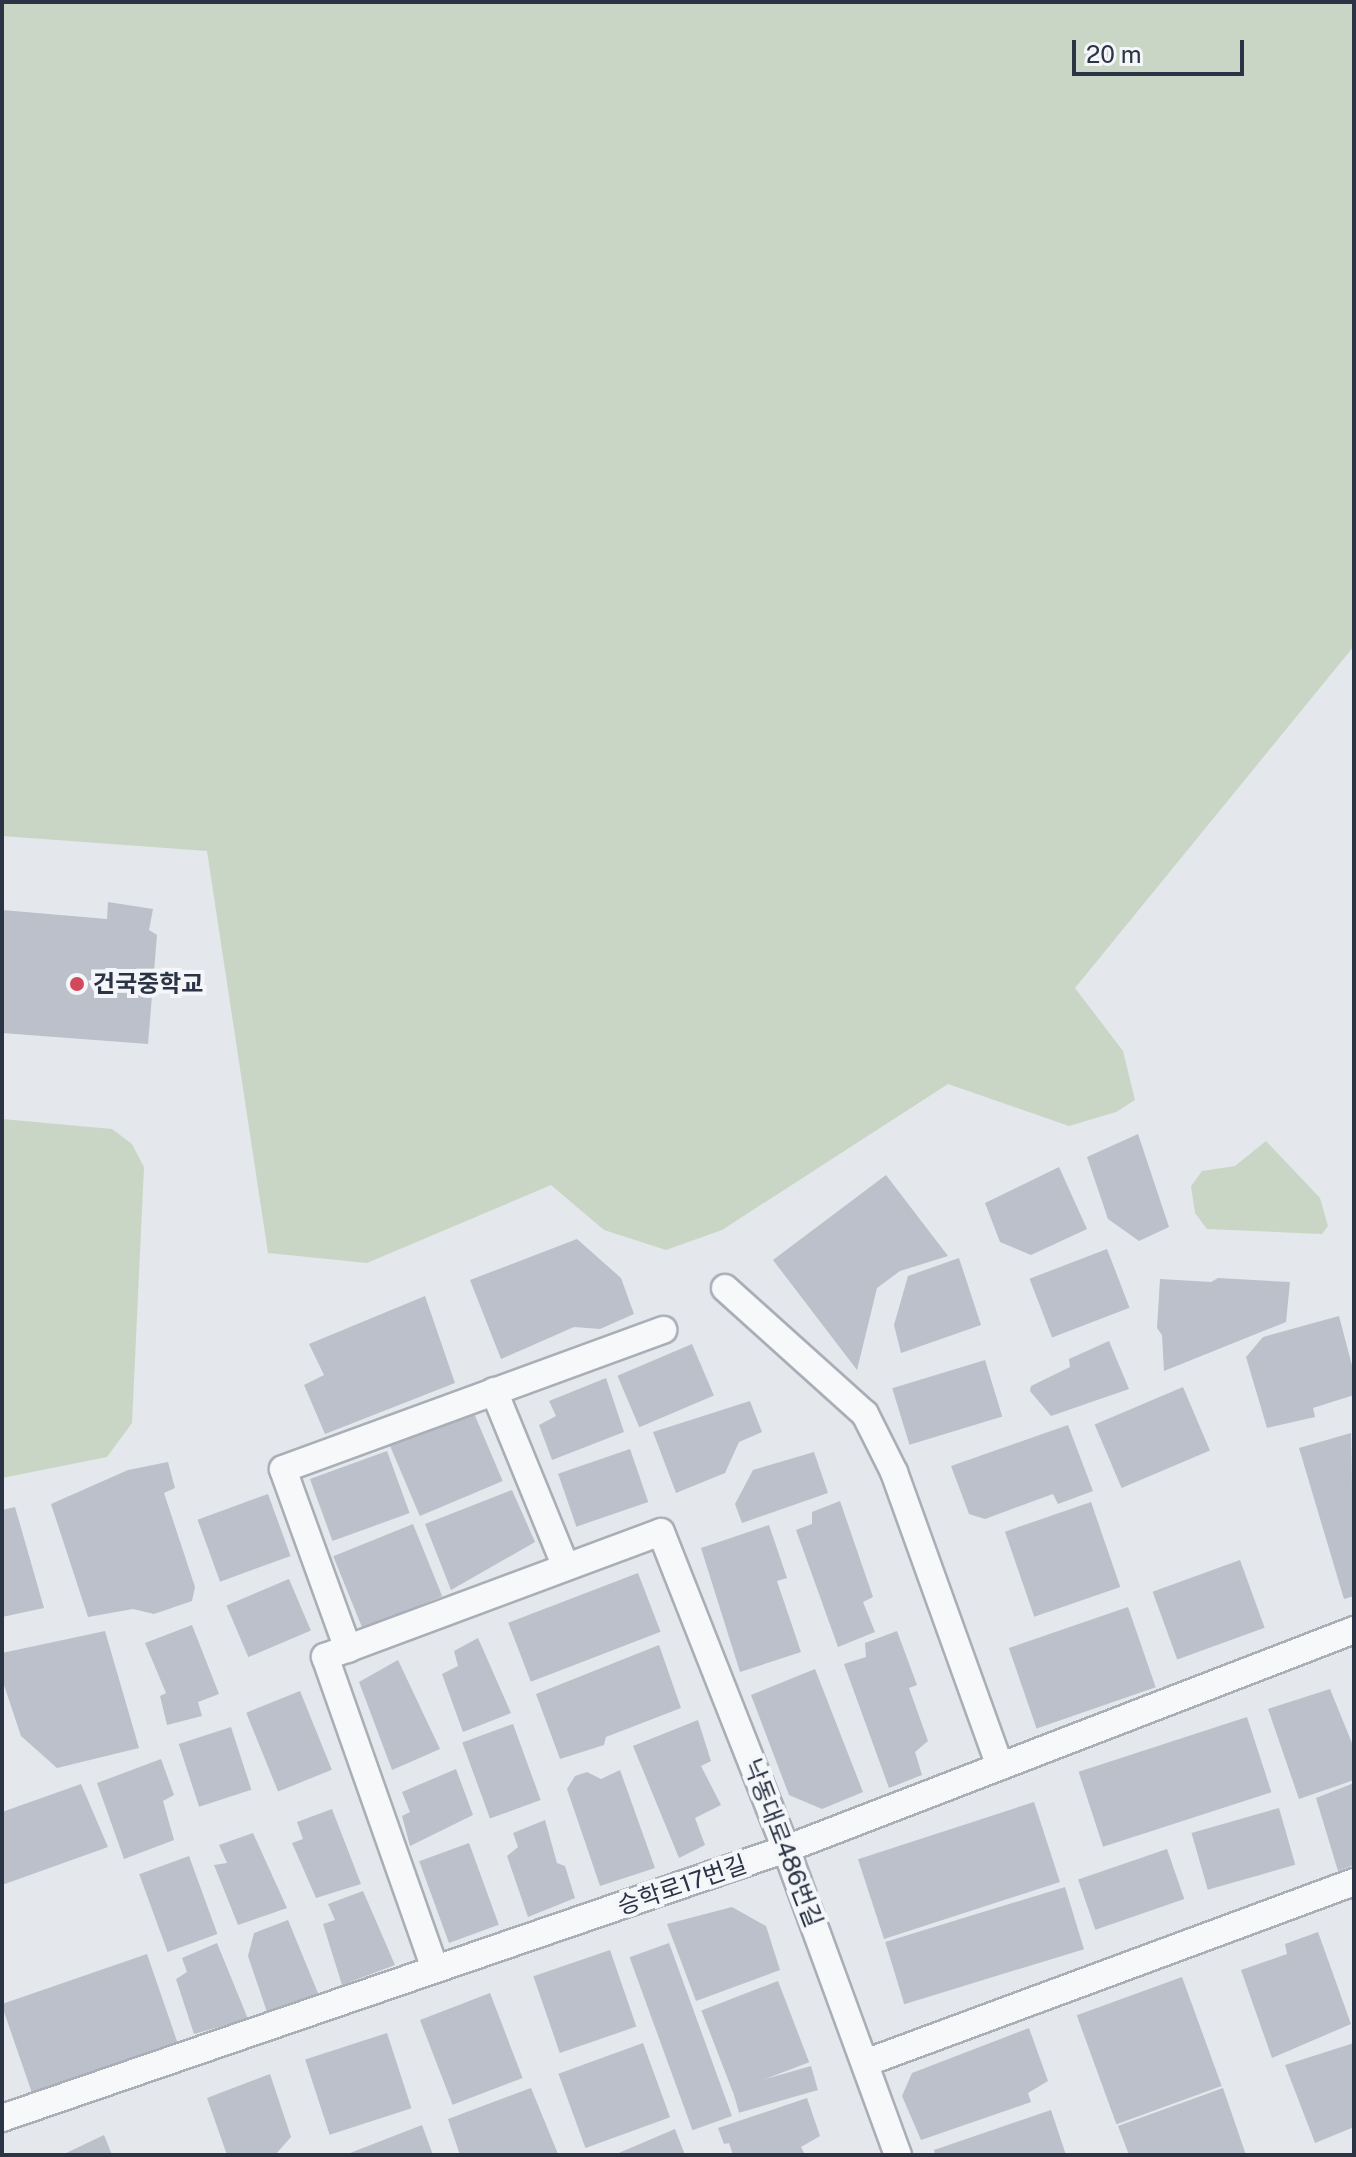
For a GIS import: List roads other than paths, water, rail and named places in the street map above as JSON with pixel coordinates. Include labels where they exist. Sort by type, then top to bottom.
[{"type":"lane","points":[[725,1288],[865,1414],[894,1472],[1000,1766]]},
{"type":"lane","points":[[348,1649],[283,1469],[663,1330]]},
{"type":"lane","points":[[435,1969],[325,1657],[566,1567],[494,1391]]},
{"type":"lane","name":"낙동대로486번길","points":[[566,1567],[661,1532],[786,1849],[898,2155]]},
{"type":"lane","name":"승학로17번길","points":[[2,2118],[786,1849],[1354,1630]]},
{"type":"lane","points":[[865,2063],[1354,1882]]},
{"type":"place","name":"건국중학교","points":[[77,984]]}]
